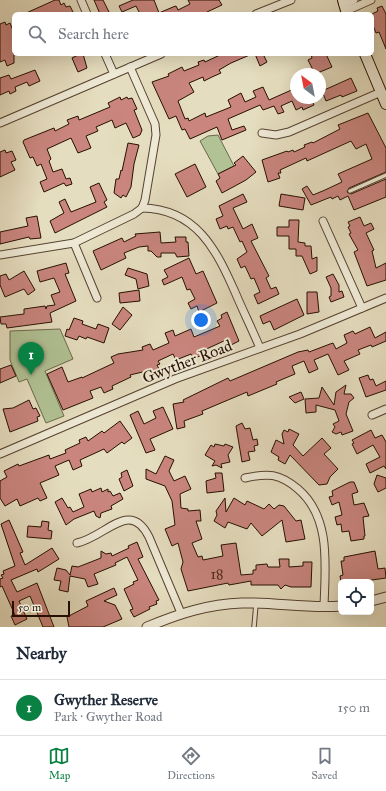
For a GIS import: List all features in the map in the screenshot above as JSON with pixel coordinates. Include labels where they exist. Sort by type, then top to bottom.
[{"type":"main road","points":[[366,56],[386,104]]},
{"type":"street","points":[[81,0],[86,12]]},
{"type":"street","points":[[260,12],[286,0]]},
{"type":"street","points":[[278,4],[290,0]]},
{"type":"street","points":[[344,6],[354,0]]},
{"type":"street","points":[[344,6],[371,0]]},
{"type":"street","points":[[106,56],[114,74]]},
{"type":"street","points":[[0,123],[156,56]]},
{"type":"street","points":[[0,255],[74,243],[134,214],[142,208],[147,191],[156,135],[155,124],[130,67]]},
{"type":"street","points":[[262,133],[276,135],[289,132],[381,92]]},
{"type":"street","points":[[142,208],[152,208],[180,218],[200,231],[210,243],[224,268],[260,348]]},
{"type":"street","points":[[323,221],[362,308]]},
{"type":"street","points":[[74,243],[97,298]]},
{"type":"street","name":"Gwyther Road","points":[[0,454],[175,379],[300,334],[386,298]]},
{"type":"street","points":[[372,415],[385,411]]},
{"type":"street","points":[[244,478],[267,474],[275,475],[296,488],[310,502],[319,520],[324,547],[324,607]]},
{"type":"street","points":[[76,543],[88,540],[128,519],[136,520],[145,529],[181,613]]},
{"type":"street","points":[[374,600],[386,597]]},
{"type":"street","points":[[148,627],[181,613],[223,604],[256,603],[324,607],[338,606]]},
{"type":"lane","points":[[350,191],[386,176]]},
{"type":"lane","points":[[254,627],[256,603]]},
{"type":"green space","points":[[218,135],[234,166],[218,174],[200,141],[208,136]]},
{"type":"green space","points":[[60,329],[73,359],[45,371],[64,416],[46,423],[27,379],[19,382],[10,360],[10,331]]},
{"type":"building","points":[[55,0],[59,0],[61,5],[64,3],[66,7],[70,6],[73,12],[28,12]]},
{"type":"building","points":[[94,0],[103,0],[109,12],[99,12]]},
{"type":"building","points":[[133,0],[154,0],[159,12],[139,12],[136,6],[122,12],[119,6]]},
{"type":"building","points":[[188,0],[219,0],[222,5],[207,12],[161,12],[176,6],[178,10],[190,4]]},
{"type":"building","points":[[382,6],[386,14],[386,49],[379,32],[376,33],[374,28],[374,13],[378,11],[377,8]]},
{"type":"building","points":[[5,22],[6,25],[10,23],[12,28],[12,56],[14,56],[14,63],[7,66],[5,60],[0,62],[0,24]]},
{"type":"building","points":[[76,56],[84,56],[87,68],[78,72],[72,58]]},
{"type":"building","points":[[218,56],[247,56],[231,63],[219,70],[221,73],[204,81],[203,77],[189,83],[194,92],[178,101],[185,119],[188,118],[189,121],[205,113],[206,117],[231,107],[228,100],[241,93],[245,102],[256,97],[253,91],[263,87],[269,100],[290,91],[290,102],[281,106],[284,112],[278,114],[274,106],[263,110],[260,105],[228,119],[232,130],[244,126],[246,130],[222,140],[217,127],[190,139],[185,129],[182,130],[176,116],[169,119],[152,82],[169,76],[168,74],[182,67],[184,71],[199,65],[198,62],[204,60],[205,62]]},
{"type":"building","points":[[256,56],[264,56],[267,62],[260,66]]},
{"type":"building","points":[[312,56],[327,56],[332,67],[326,69],[326,68],[312,68],[308,60],[312,58]]},
{"type":"building","points":[[35,70],[40,81],[29,86],[27,82],[15,87],[16,91],[10,94],[9,91],[0,95],[0,78],[9,75],[11,79]]},
{"type":"building","points":[[351,78],[357,91],[326,101],[326,89]]},
{"type":"building","points":[[120,97],[121,100],[127,97],[128,99],[132,98],[137,109],[134,110],[142,130],[140,135],[133,138],[126,123],[115,128],[112,120],[96,127],[98,131],[86,136],[91,148],[78,153],[71,138],[47,149],[51,159],[49,161],[53,172],[62,169],[66,179],[70,178],[72,184],[66,186],[64,183],[44,192],[40,182],[47,179],[41,164],[37,166],[33,157],[30,158],[23,142],[24,140],[54,128],[55,131],[69,124],[67,120],[78,116],[79,120],[110,107],[108,103]]},
{"type":"building","points":[[293,104],[314,105],[303,110],[302,107],[296,110]]},
{"type":"building","points":[[368,113],[386,148],[386,172],[349,188],[347,192],[351,194],[386,179],[386,197],[354,210],[348,196],[340,200],[338,196],[332,199],[331,197],[311,205],[302,189],[307,186],[313,195],[325,190],[342,182],[338,174],[372,159],[366,144],[356,149],[351,141],[307,161],[306,158],[280,170],[281,173],[278,173],[280,178],[268,182],[262,160],[287,151],[293,150],[294,152],[305,147],[304,145],[313,143],[340,129],[338,125]]},
{"type":"building","points":[[128,143],[139,145],[134,164],[131,187],[126,197],[123,195],[121,198],[114,193],[116,179],[119,179],[121,170],[122,171]]},
{"type":"building","points":[[5,150],[6,153],[12,151],[16,160],[11,162],[15,170],[0,177],[0,152]]},
{"type":"building","points":[[243,156],[256,172],[246,180],[222,193],[216,181],[220,178],[218,174],[236,165],[234,163]]},
{"type":"building","points":[[195,164],[206,187],[187,197],[175,174]]},
{"type":"building","points":[[99,183],[107,200],[104,202],[107,207],[55,233],[50,221],[64,213],[59,202],[65,199],[71,212],[96,202],[90,187]]},
{"type":"building","points":[[243,194],[247,202],[233,208],[243,229],[252,224],[258,238],[251,241],[269,276],[266,278],[271,289],[276,287],[279,294],[258,304],[254,295],[260,292],[254,278],[251,279],[245,266],[241,268],[237,259],[247,252],[242,241],[240,242],[233,227],[228,229],[227,226],[220,229],[216,219],[223,216],[219,206]]},
{"type":"building","points":[[281,194],[305,198],[303,210],[279,206]]},
{"type":"building","points":[[37,216],[41,238],[30,239],[29,237],[0,244],[0,232],[28,226],[26,218]]},
{"type":"building","points":[[360,217],[364,226],[371,223],[374,229],[366,233],[374,250],[372,251],[376,268],[386,263],[386,280],[367,286],[354,252],[358,250],[349,234],[351,233],[348,227],[350,226],[348,222]]},
{"type":"building","points":[[289,220],[299,220],[298,242],[305,243],[305,246],[311,246],[312,259],[317,257],[317,271],[310,274],[302,256],[296,256],[296,249],[289,249],[289,236],[277,236],[277,227],[289,227]]},
{"type":"building","points":[[160,232],[161,243],[176,242],[175,237],[186,237],[189,256],[177,257],[175,253],[161,253],[161,257],[157,257],[151,251],[148,251],[148,246],[139,247],[124,253],[126,258],[101,270],[93,251],[122,238],[124,242],[136,236],[135,234]]},
{"type":"building","points":[[189,258],[196,274],[203,271],[217,303],[199,312],[197,306],[191,309],[188,303],[195,299],[190,289],[187,290],[182,277],[164,285],[162,280],[168,277],[164,270]]},
{"type":"building","points":[[66,263],[69,273],[65,274],[76,301],[50,313],[52,322],[7,328],[6,324],[1,324],[0,317],[24,314],[24,309],[45,306],[46,309],[47,306],[55,305],[51,295],[60,292],[54,278],[40,282],[37,271]]},
{"type":"building","points":[[128,268],[147,274],[149,286],[138,289],[136,279],[125,275]]},
{"type":"building","points":[[24,271],[35,290],[28,295],[24,289],[5,297],[0,285],[0,276],[6,274],[9,280]]},
{"type":"building","points":[[333,274],[339,285],[339,292],[342,291],[344,297],[331,302],[329,297],[331,296],[331,288],[326,277]]},
{"type":"building","points":[[139,290],[140,301],[120,303],[119,293]]},
{"type":"building","points":[[307,292],[317,292],[319,312],[307,314]]},
{"type":"building","points":[[297,299],[304,315],[274,330],[270,321],[263,324],[260,316]]},
{"type":"building","points":[[123,307],[132,315],[120,330],[112,324]]},
{"type":"building","points":[[227,312],[239,341],[229,346],[226,340],[200,352],[202,355],[193,359],[191,354],[176,360],[173,354],[158,361],[160,364],[157,365],[160,371],[153,374],[151,370],[130,375],[131,377],[112,386],[113,389],[104,393],[101,387],[90,391],[93,398],[63,410],[47,374],[62,367],[68,382],[82,378],[114,363],[111,357],[118,354],[143,350],[142,347],[150,344],[153,350],[169,343],[165,333],[173,330],[175,336],[191,329],[194,337],[220,326],[217,321],[222,318],[221,315]]},
{"type":"building","points":[[74,318],[83,321],[82,324],[96,329],[98,324],[109,328],[104,343],[87,337],[86,339],[79,336],[77,340],[65,336],[67,329],[69,330]]},
{"type":"building","points":[[370,327],[375,338],[386,332],[386,341],[372,347],[371,345],[358,350],[360,354],[344,361],[349,370],[338,375],[328,354],[314,360],[318,369],[309,373],[304,361],[292,366],[295,374],[276,382],[277,384],[248,396],[247,392],[202,411],[203,414],[184,421],[185,427],[177,429],[173,404],[184,402],[183,400],[228,378],[230,381],[298,352],[308,350],[309,352],[333,343],[336,349],[347,343],[344,335],[353,331],[355,334]]},
{"type":"building","points":[[11,365],[16,376],[0,383],[0,369]]},
{"type":"building","points":[[368,375],[370,380],[373,379],[376,386],[386,381],[386,390],[366,397],[359,378]]},
{"type":"building","points":[[346,385],[344,394],[351,394],[354,398],[349,402],[346,414],[353,431],[342,435],[341,432],[336,434],[332,432],[335,427],[333,424],[339,421],[335,410],[316,405],[316,412],[306,413],[305,399],[319,398],[322,387],[334,405],[336,392]]},
{"type":"building","points":[[301,392],[304,399],[295,403],[289,397]]},
{"type":"building","points":[[29,400],[33,409],[36,408],[40,416],[37,417],[38,421],[10,432],[3,409],[13,408]]},
{"type":"building","points":[[163,407],[173,429],[150,439],[155,450],[146,453],[130,415],[138,411],[144,424],[156,418],[153,411]]},
{"type":"building","points":[[120,421],[132,438],[124,444],[122,442],[107,453],[104,449],[80,460],[82,466],[73,470],[69,460],[55,466],[59,475],[40,483],[47,498],[40,501],[38,498],[20,506],[17,499],[5,506],[0,498],[0,481],[7,477],[4,471],[18,464],[19,466],[49,455],[50,459],[66,453],[65,450],[80,443],[79,440],[86,437],[88,441],[102,431],[104,433]]},
{"type":"building","points":[[242,423],[245,429],[250,428],[253,440],[257,439],[258,445],[254,446],[255,451],[248,452],[250,460],[242,462],[236,426]]},
{"type":"building","points":[[289,429],[299,434],[293,445],[303,456],[322,438],[331,448],[324,454],[338,469],[330,477],[327,484],[319,485],[290,455],[285,464],[278,460],[279,457],[271,452],[276,440],[284,444],[282,434],[284,430],[288,432]]},
{"type":"building","points":[[371,430],[375,438],[382,435],[386,442],[386,469],[384,466],[370,473],[366,464],[380,457],[373,445],[357,454],[352,444],[354,443],[352,440]]},
{"type":"building","points":[[215,444],[224,446],[225,444],[233,447],[228,455],[230,462],[221,464],[222,468],[216,465],[212,466],[215,461],[205,455],[211,445],[214,447]]},
{"type":"building","points":[[165,456],[174,460],[169,471],[174,481],[185,476],[191,489],[180,494],[181,508],[188,509],[188,511],[200,510],[201,521],[196,521],[202,539],[192,543],[198,557],[202,556],[203,560],[223,556],[221,545],[236,543],[241,575],[253,574],[253,570],[256,570],[256,565],[267,564],[268,567],[280,567],[279,559],[289,559],[289,567],[303,566],[303,562],[312,562],[311,587],[291,587],[285,585],[281,589],[278,585],[251,585],[251,581],[229,585],[228,583],[188,591],[181,569],[183,562],[178,543],[172,546],[165,529],[175,525],[172,501],[165,486],[146,479],[146,469],[156,474]]},
{"type":"building","points":[[127,470],[133,486],[124,491],[119,479],[122,477],[121,473]]},
{"type":"building","points":[[215,473],[222,473],[224,491],[207,493],[206,481],[216,478]]},
{"type":"building","points":[[377,475],[386,478],[386,488],[378,492],[374,484]]},
{"type":"building","points":[[350,482],[354,482],[358,492],[352,494],[354,505],[364,503],[369,516],[363,517],[364,539],[351,541],[349,531],[342,532],[341,524],[337,525],[335,517],[342,515],[339,502],[332,505],[329,497],[333,496],[332,491]]},
{"type":"building","points":[[101,488],[102,492],[108,489],[108,492],[110,491],[113,496],[120,493],[123,499],[111,506],[112,509],[101,513],[100,518],[96,516],[94,511],[74,519],[66,525],[55,502],[62,498],[68,508],[70,507],[73,512],[84,507],[79,494],[91,489],[92,492]]},
{"type":"building","points":[[225,498],[226,512],[234,498],[245,505],[247,501],[264,509],[269,504],[274,509],[279,505],[284,506],[296,521],[301,520],[305,539],[286,542],[282,520],[262,536],[251,523],[247,529],[228,522],[225,528],[214,521],[217,515],[216,511]]},
{"type":"building","points":[[9,520],[23,552],[20,553],[25,565],[52,548],[59,559],[38,572],[37,569],[11,580],[17,592],[37,583],[54,627],[43,627],[30,596],[19,601],[27,619],[15,625],[11,616],[15,615],[2,586],[0,587],[0,579],[3,578],[1,575],[4,574],[3,571],[15,566],[1,524]]},
{"type":"building","points":[[42,521],[49,522],[48,530],[52,531],[51,539],[27,537],[28,526],[41,527]]},
{"type":"building","points":[[137,542],[143,557],[138,559],[159,600],[156,601],[157,604],[149,607],[150,609],[134,617],[130,610],[133,609],[124,589],[134,584],[133,582],[138,580],[127,557],[115,563],[116,565],[94,574],[98,584],[88,587],[85,579],[70,576],[68,592],[59,590],[61,581],[54,580],[57,568],[66,570],[70,575],[72,566],[78,567],[101,558],[101,551],[106,554],[111,553],[112,556],[129,548],[128,546]]},
{"type":"building","points":[[375,551],[378,569],[385,568],[386,578],[374,580],[340,579],[340,576],[343,575],[341,561],[344,561],[344,557]]},
{"type":"building","points":[[114,588],[117,595],[104,601],[115,605],[122,619],[103,627],[69,627],[67,617],[88,606],[86,601]]},
{"type":"place","name":"Gwyther Reserve","points":[[31,375]]}]
